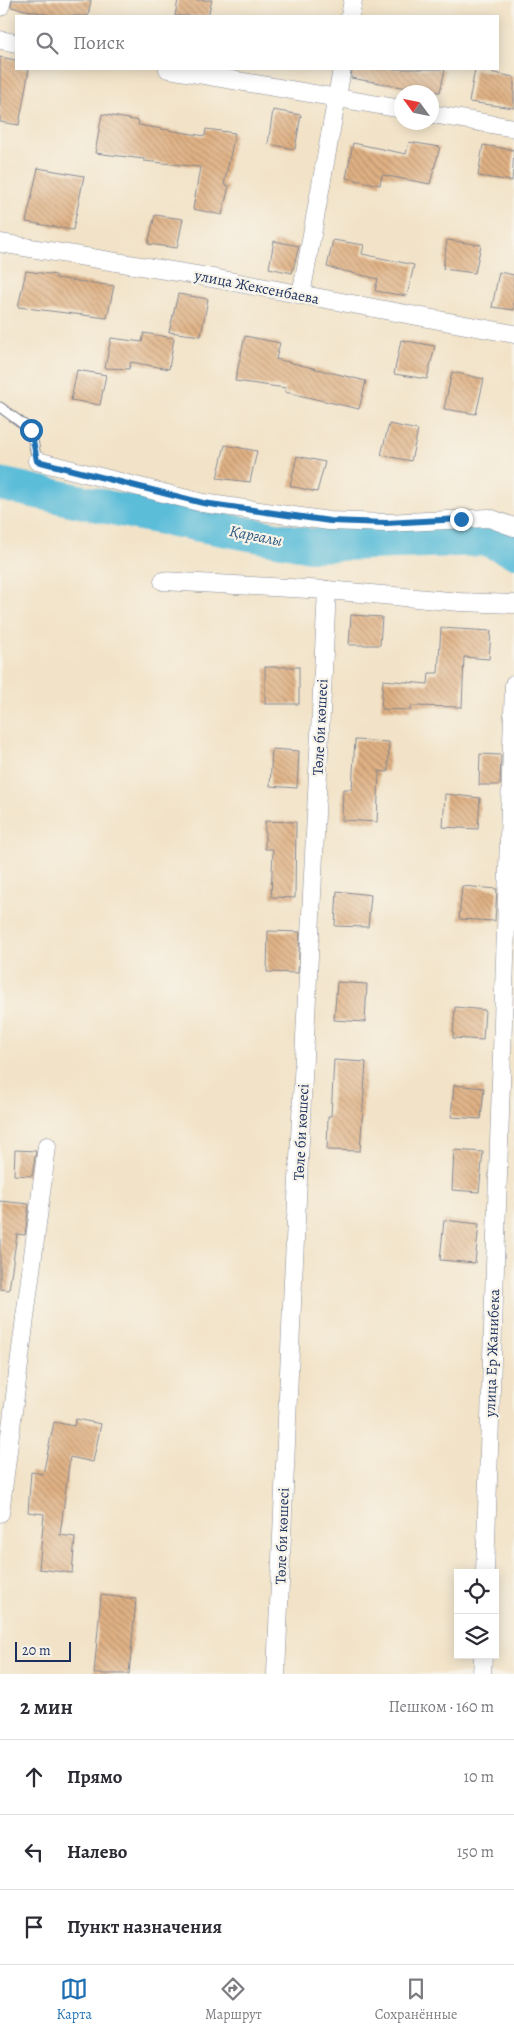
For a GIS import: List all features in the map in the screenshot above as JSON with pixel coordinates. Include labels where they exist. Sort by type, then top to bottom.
[{"type":"street","points":[[0,7],[2,0]]},
{"type":"street","points":[[350,15],[353,0]]},
{"type":"street","points":[[0,40],[15,43]]},
{"type":"street","points":[[174,70],[394,108]]},
{"type":"street","points":[[301,295],[342,70]]},
{"type":"street","points":[[439,115],[514,128]]},
{"type":"street","name":"улица Жексенбаева","points":[[0,243],[196,275],[514,334]]},
{"type":"street","points":[[37,461],[203,503],[330,521],[386,523],[489,518],[514,527]]},
{"type":"street","points":[[163,581],[327,590],[460,602],[514,604]]},
{"type":"street","name":"Төле би көшесі","points":[[276,1674],[327,590]]},
{"type":"street","name":"улица Ер Жанибека","points":[[485,1569],[514,684]]},
{"type":"street","points":[[0,1513],[48,1146]]},
{"type":"street","points":[[482,1659],[482,1674]]},
{"type":"lane","points":[[0,407],[31,430],[37,461]]},
{"type":"building","points":[[12,0],[91,0],[88,15],[50,15],[11,7]]},
{"type":"building","points":[[178,0],[212,0],[208,15],[175,15]]},
{"type":"building","points":[[0,57],[15,60],[15,70],[29,70],[19,125],[0,122]]},
{"type":"building","points":[[352,70],[445,70],[440,92],[439,85],[394,86],[351,78]]},
{"type":"building","points":[[475,70],[514,77],[514,108],[469,102]]},
{"type":"building","points":[[273,110],[301,115],[295,149],[268,144]]},
{"type":"building","points":[[102,114],[139,121],[138,125],[205,136],[206,129],[235,133],[224,185],[229,186],[222,215],[193,209],[200,167],[95,153]]},
{"type":"building","points":[[409,142],[440,147],[430,184],[382,175],[380,185],[346,178],[353,143],[406,154]]},
{"type":"building","points":[[483,145],[514,150],[512,181],[478,176]]},
{"type":"building","points":[[38,168],[84,176],[73,230],[26,222]]},
{"type":"building","points":[[155,215],[183,219],[177,248],[148,244]]},
{"type":"building","points":[[333,240],[364,245],[362,254],[414,265],[407,296],[375,291],[378,279],[327,267]]},
{"type":"building","points":[[447,240],[481,245],[475,273],[443,269]]},
{"type":"building","points":[[274,241],[299,246],[292,273],[269,268]]},
{"type":"building","points":[[26,271],[56,275],[56,278],[114,286],[107,318],[18,307]]},
{"type":"building","points":[[499,272],[514,275],[514,310],[492,307]]},
{"type":"building","points":[[178,294],[208,299],[201,336],[169,332]]},
{"type":"building","points":[[144,333],[174,338],[169,369],[131,362],[129,369],[105,368],[111,338],[142,342]]},
{"type":"building","points":[[245,336],[280,343],[276,359],[366,381],[359,409],[285,392],[286,388],[235,381]]},
{"type":"building","points":[[401,340],[435,346],[427,379],[394,374]]},
{"type":"building","points":[[77,370],[106,375],[100,405],[71,400]]},
{"type":"building","points":[[452,372],[484,379],[476,414],[444,409]]},
{"type":"building","points":[[389,424],[418,430],[411,461],[381,455]]},
{"type":"building","points":[[225,445],[257,451],[250,482],[217,478]]},
{"type":"building","points":[[297,456],[325,462],[317,492],[290,486]]},
{"type":"building","points":[[351,615],[382,617],[380,645],[349,645]]},
{"type":"building","points":[[441,628],[491,631],[489,659],[464,657],[462,707],[411,706],[411,710],[381,709],[383,680],[428,684],[429,673],[438,673]]},
{"type":"building","points":[[265,667],[299,667],[299,704],[265,704]]},
{"type":"building","points":[[355,740],[389,742],[388,772],[379,771],[377,822],[342,820],[343,789],[352,789]]},
{"type":"building","points":[[272,749],[299,751],[297,788],[270,786]]},
{"type":"building","points":[[480,754],[501,755],[500,785],[479,785]]},
{"type":"building","points":[[445,794],[480,798],[478,829],[443,827]]},
{"type":"building","points":[[265,821],[296,822],[295,898],[271,897],[273,849],[265,849]]},
{"type":"building","points":[[462,886],[497,889],[495,921],[459,919]]},
{"type":"building","points":[[337,891],[371,895],[368,927],[335,926]]},
{"type":"building","points":[[268,931],[300,932],[298,973],[267,972]]},
{"type":"building","points":[[337,982],[367,984],[365,1022],[334,1020]]},
{"type":"building","points":[[455,1007],[485,1010],[483,1040],[453,1038]]},
{"type":"building","points":[[334,1060],[366,1062],[360,1151],[327,1150],[328,1116],[331,1116]]},
{"type":"building","points":[[454,1085],[484,1088],[481,1119],[451,1117]]},
{"type":"building","points":[[15,1150],[36,1151],[32,1176],[14,1175]]},
{"type":"building","points":[[454,1150],[483,1152],[479,1192],[452,1190]]},
{"type":"building","points":[[0,1201],[29,1204],[25,1235],[17,1234],[9,1290],[0,1289]]},
{"type":"building","points":[[444,1220],[479,1224],[475,1263],[440,1260]]},
{"type":"building","points":[[76,1419],[101,1424],[93,1462],[70,1457],[60,1535],[75,1537],[72,1573],[39,1569],[44,1514],[28,1512],[31,1472],[43,1474],[54,1422],[74,1426]]},
{"type":"building","points":[[101,1595],[136,1599],[129,1674],[94,1674]]},
{"type":"waterway","name":"Қарғалы","points":[[0,484],[135,513],[310,545],[486,539],[514,551]]},
{"type":"route","points":[[31,430],[37,461],[203,503],[330,521],[386,523],[461,519]]}]
